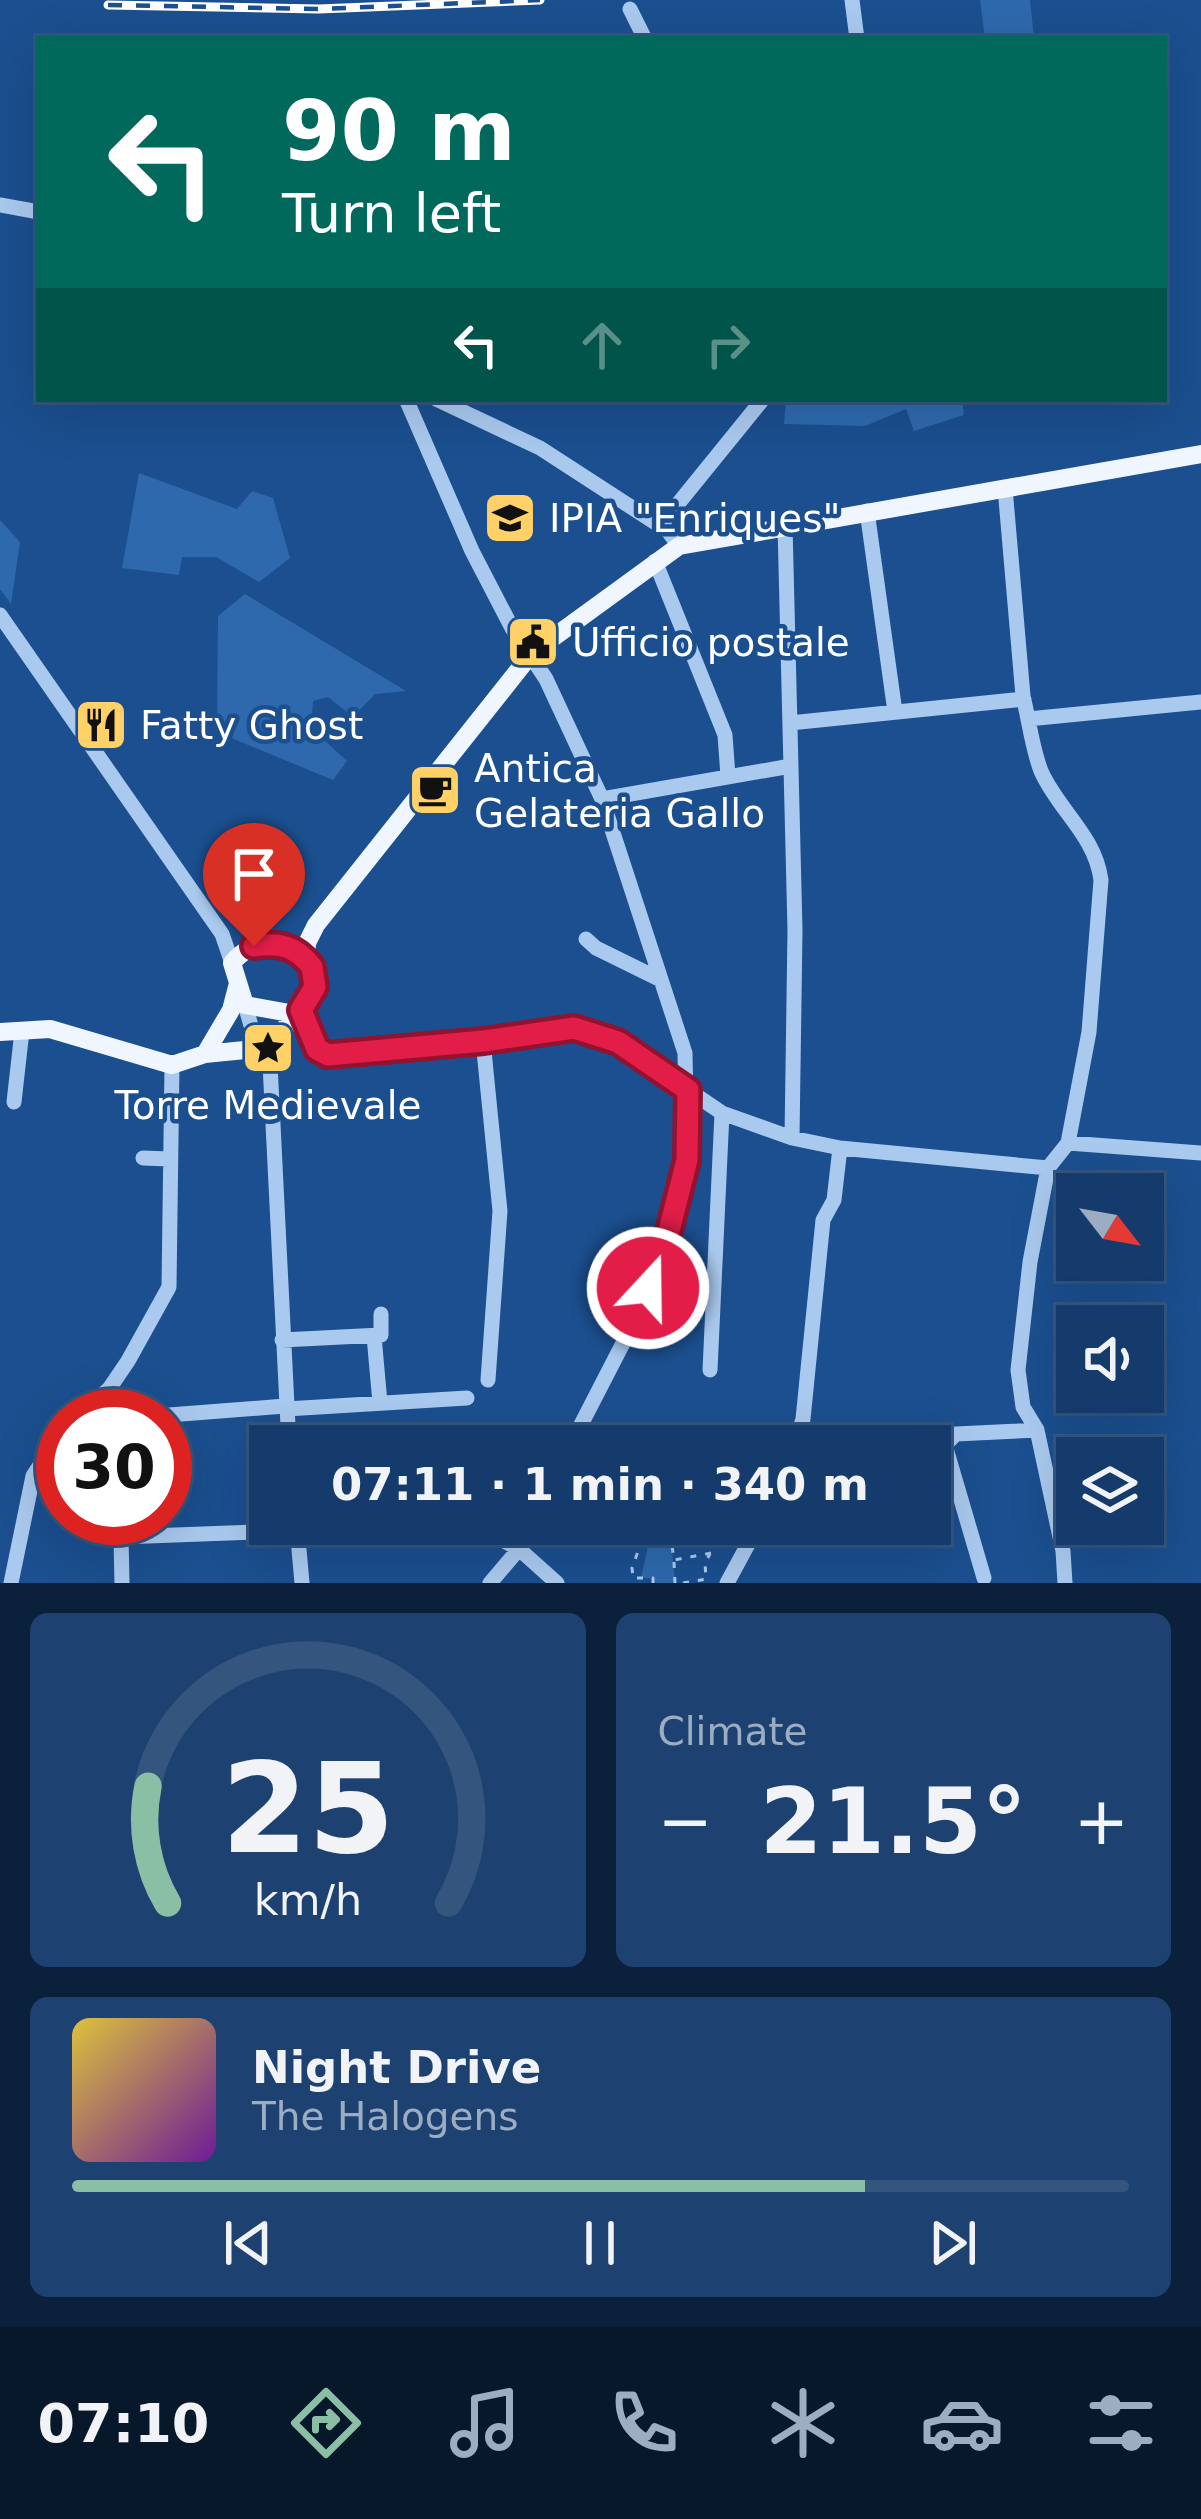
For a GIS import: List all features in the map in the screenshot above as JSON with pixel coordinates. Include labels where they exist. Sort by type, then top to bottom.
[{"type":"main road","points":[[307,960],[307,943],[316,925],[532,653],[679,546],[1201,454]]},
{"type":"main road","points":[[282,945],[316,925]]},
{"type":"main road","points":[[0,1032],[50,1029],[172,1065],[205,1054],[265,1048],[315,987],[312,967],[282,945],[248,950],[232,963],[241,996]]},
{"type":"main road","points":[[241,996],[298,1012]]},
{"type":"main road","points":[[205,1054],[241,996]]},
{"type":"street","points":[[852,0],[857,36]]},
{"type":"street","points":[[630,9],[644,36]]},
{"type":"street","points":[[0,206],[36,212]]},
{"type":"street","points":[[407,402],[472,551],[512,628],[532,653],[602,799],[685,1053],[687,1160],[670,1227],[636,1318],[581,1425]]},
{"type":"street","points":[[442,402],[540,448],[660,526],[679,546]]},
{"type":"street","points":[[660,526],[761,402]]},
{"type":"street","points":[[1005,488],[1028,719],[1042,772],[1084,832],[1101,880],[1089,1032],[1068,1143],[1048,1168],[1030,1262],[1018,1370],[1023,1407],[1037,1430],[1063,1551],[1065,1583]]},
{"type":"street","points":[[867,511],[895,712]]},
{"type":"street","points":[[785,525],[795,930],[792,1138]]},
{"type":"street","points":[[656,561],[724,735],[728,776]]},
{"type":"street","points":[[0,615],[222,934],[232,963]]},
{"type":"street","points":[[790,723],[1024,699]]},
{"type":"street","points":[[1028,719],[1201,702]]},
{"type":"street","points":[[602,799],[790,766]]},
{"type":"street","points":[[222,934],[248,950]]},
{"type":"street","points":[[586,939],[661,980]]},
{"type":"street","points":[[241,996],[251,1029],[271,1064],[288,1425]]},
{"type":"street","points":[[298,1012],[317,1049],[328,1055],[574,1028],[618,1042],[722,1113],[792,1138],[841,1148],[1048,1168]]},
{"type":"street","points":[[14,1102],[22,1031]]},
{"type":"street","points":[[484,1041],[500,1211],[488,1380]]},
{"type":"street","points":[[109,1389],[169,1287],[172,1065]]},
{"type":"street","points":[[710,1370],[722,1113]]},
{"type":"street","points":[[1068,1143],[1201,1153]]},
{"type":"street","points":[[801,1425],[823,1220],[834,1200],[841,1148]]},
{"type":"street","points":[[143,1158],[169,1159]]},
{"type":"street","points":[[282,1340],[381,1335],[380,1314]]},
{"type":"street","points":[[374,1336],[380,1402]]},
{"type":"street","points":[[192,1414],[467,1397]]},
{"type":"street","points":[[984,1578],[944,1445],[956,1434],[1037,1430]]},
{"type":"street","points":[[11,1583],[8,1543],[36,1472]]},
{"type":"street","points":[[122,1583],[121,1537],[249,1530]]},
{"type":"street","points":[[299,1545],[302,1583]]},
{"type":"street","points":[[512,1545],[557,1583]]},
{"type":"street","points":[[490,1583],[521,1545]]},
{"type":"street","points":[[727,1583],[748,1545]]},
{"type":"path","points":[[640,1545],[633,1578],[653,1578],[653,1583]]},
{"type":"path","points":[[672,1545],[675,1583]]},
{"type":"path","points":[[674,1560],[711,1553],[705,1563],[706,1579],[683,1583]]},
{"type":"shaded area","points":[[980,0],[1030,0],[1034,36],[985,36]]},
{"type":"shaded area","points":[[786,402],[962,402],[964,415],[914,431],[906,409],[865,426],[784,424]]},
{"type":"shaded area","points":[[139,473],[237,509],[252,491],[273,498],[290,558],[259,582],[216,557],[182,557],[179,575],[122,568]]},
{"type":"shaded area","points":[[0,520],[20,542],[11,604],[0,589]]},
{"type":"shaded area","points":[[245,594],[406,691],[375,694],[353,717],[328,697],[313,701],[311,728],[347,761],[333,780],[217,732],[218,616]]},
{"type":"shaded area","points":[[648,1545],[672,1545],[675,1583],[641,1578]]},
{"type":"railway","points":[[108,5],[319,9],[540,0]]},
{"type":"place","name":"IPIA \"Enriques\"","points":[[510,518]]},
{"type":"place","name":"Ufficio postale","points":[[533,642]]},
{"type":"place","name":"Fatty Ghost","points":[[101,725]]},
{"type":"place","name":"Antica Gelateria Gallo","points":[[435,790]]},
{"type":"place","name":"Torre Medievale","points":[[268,1048]]},
{"type":"route","points":[[254,946],[290,947],[312,967],[315,987],[301,1010],[317,1049],[328,1055],[574,1028],[618,1042],[688,1090],[687,1160],[648,1288]]}]
